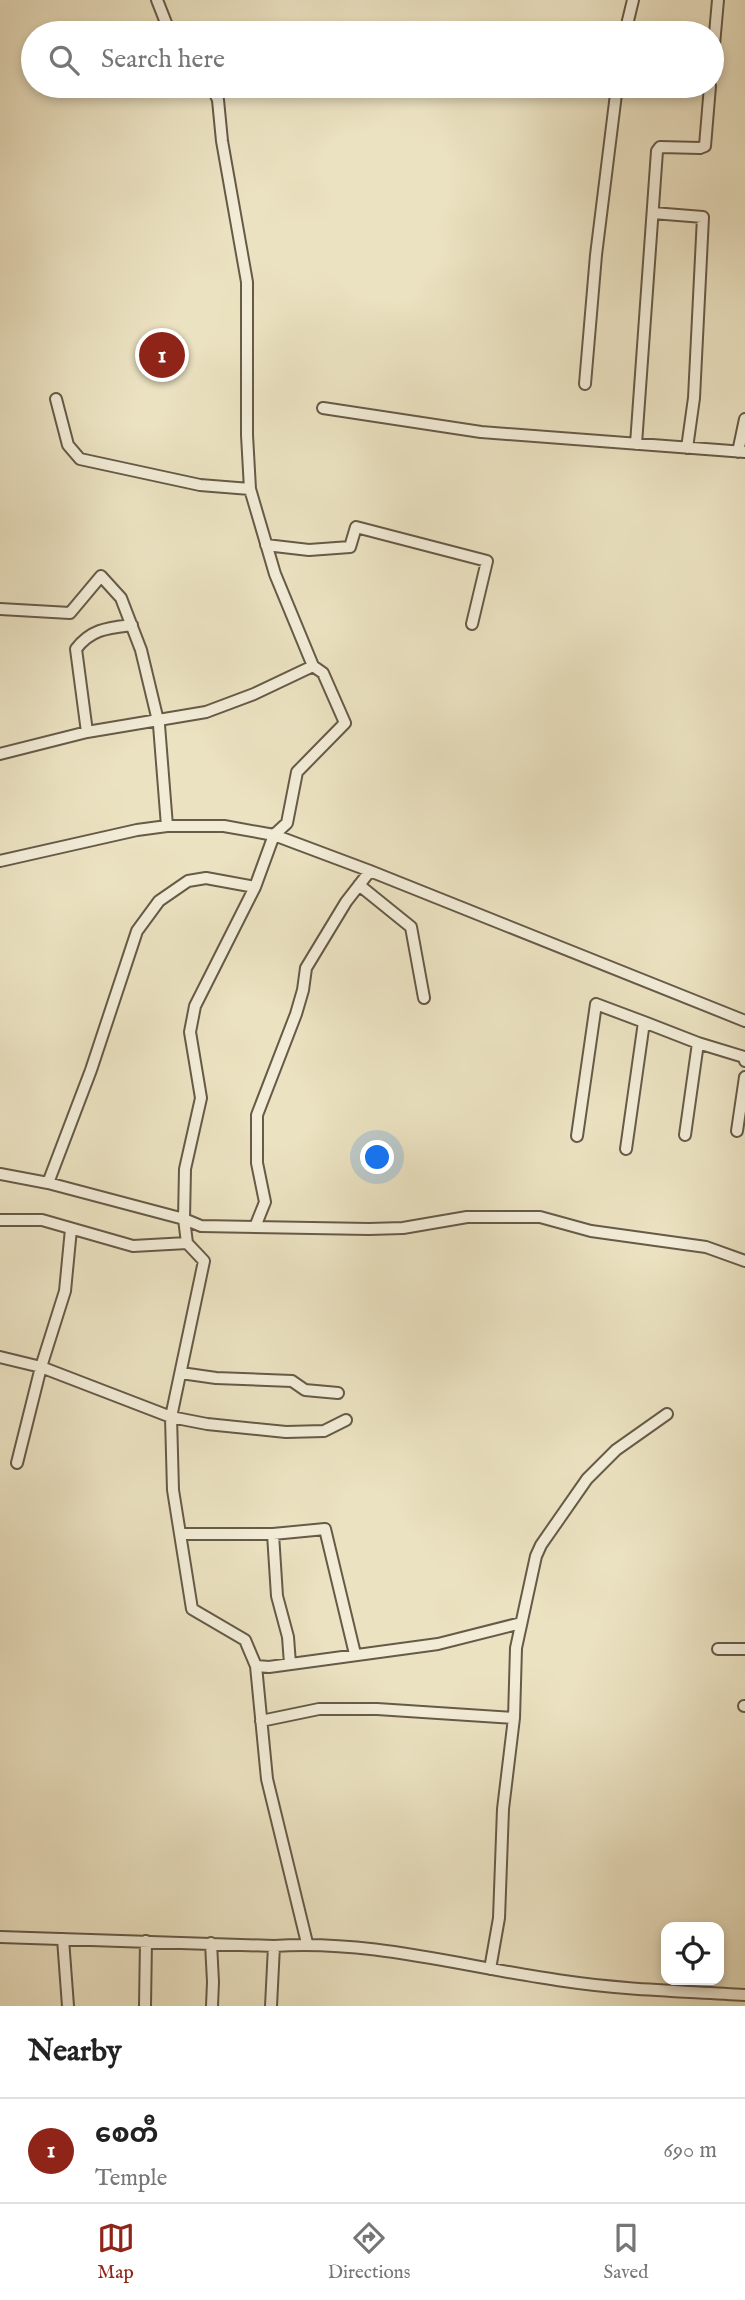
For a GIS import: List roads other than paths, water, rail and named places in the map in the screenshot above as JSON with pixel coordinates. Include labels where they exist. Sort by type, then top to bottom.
[{"type":"street","points":[[157,0],[165,21]]},
{"type":"street","points":[[628,21],[633,0]]},
{"type":"street","points":[[716,21],[718,0]]},
{"type":"street","points":[[217,98],[224,155],[247,282],[247,435],[250,489],[275,574],[313,666],[323,673],[345,723],[298,772],[287,822],[274,835],[255,887],[195,1006],[190,1032],[201,1098],[185,1169],[184,1219],[187,1243],[204,1261],[172,1417],[173,1490],[192,1609],[245,1640],[256,1666],[267,1779],[307,1944]]},
{"type":"street","points":[[585,384],[616,98]]},
{"type":"street","points":[[636,444],[644,301],[658,148],[705,146],[709,98]]},
{"type":"street","points":[[653,213],[702,217],[694,398],[687,448]]},
{"type":"street","points":[[56,399],[68,444],[80,459],[200,485],[250,489]]},
{"type":"street","points":[[323,408],[481,432],[742,452],[745,419]]},
{"type":"street","points":[[267,545],[309,550],[349,547],[356,527],[487,561],[472,624]]},
{"type":"street","points":[[0,609],[70,613],[101,576],[121,598],[141,650],[159,725],[167,826]]},
{"type":"street","points":[[87,732],[76,649],[85,636],[108,628],[132,625]]},
{"type":"street","points":[[0,754],[87,732],[206,712],[313,666]]},
{"type":"street","points":[[0,860],[167,826],[224,826],[274,835],[745,1021]]},
{"type":"street","points":[[255,1227],[265,1202],[257,1163],[257,1115],[296,1014],[306,968],[370,871]]},
{"type":"street","points":[[48,1183],[91,1070],[137,931],[159,901],[188,881],[206,878],[255,887]]},
{"type":"street","points":[[359,885],[411,927],[424,998]]},
{"type":"street","points":[[577,1136],[596,1004],[698,1043],[744,1057],[745,1061]]},
{"type":"street","points":[[625,1149],[644,1023]]},
{"type":"street","points":[[685,1135],[698,1043]]},
{"type":"street","points":[[737,1131],[745,1077]]},
{"type":"street","points":[[0,1174],[48,1183],[184,1219],[201,1226],[392,1229],[467,1217],[540,1217],[591,1231],[706,1247],[745,1261]]},
{"type":"street","points":[[0,1220],[42,1220],[133,1246],[187,1243]]},
{"type":"street","points":[[17,1463],[41,1367],[65,1291],[71,1229]]},
{"type":"street","points":[[0,1357],[41,1367],[172,1417],[207,1424],[286,1432],[324,1431],[346,1420]]},
{"type":"street","points":[[181,1373],[216,1378],[292,1381],[305,1390],[338,1393]]},
{"type":"street","points":[[490,1969],[499,1918],[503,1809],[514,1718],[516,1648],[528,1586],[541,1545],[587,1479],[616,1450],[667,1414]]},
{"type":"street","points":[[182,1534],[273,1534],[325,1529],[355,1654]]},
{"type":"street","points":[[273,1534],[275,1586],[288,1637],[290,1664]]},
{"type":"street","points":[[256,1666],[269,1667],[438,1644],[521,1623]]},
{"type":"street","points":[[718,1649],[745,1650]]},
{"type":"street","points":[[261,1721],[319,1709],[377,1709],[514,1718]]},
{"type":"street","points":[[0,1937],[274,1946],[307,1944],[366,1949],[567,1982],[745,1995]]},
{"type":"street","points":[[63,1939],[68,2006]]},
{"type":"street","points":[[145,2006],[146,1941]]},
{"type":"street","points":[[211,1944],[212,2006]]},
{"type":"street","points":[[271,2006],[274,1946]]},
{"type":"place","name":"စေတီ","points":[[162,355]]}]
